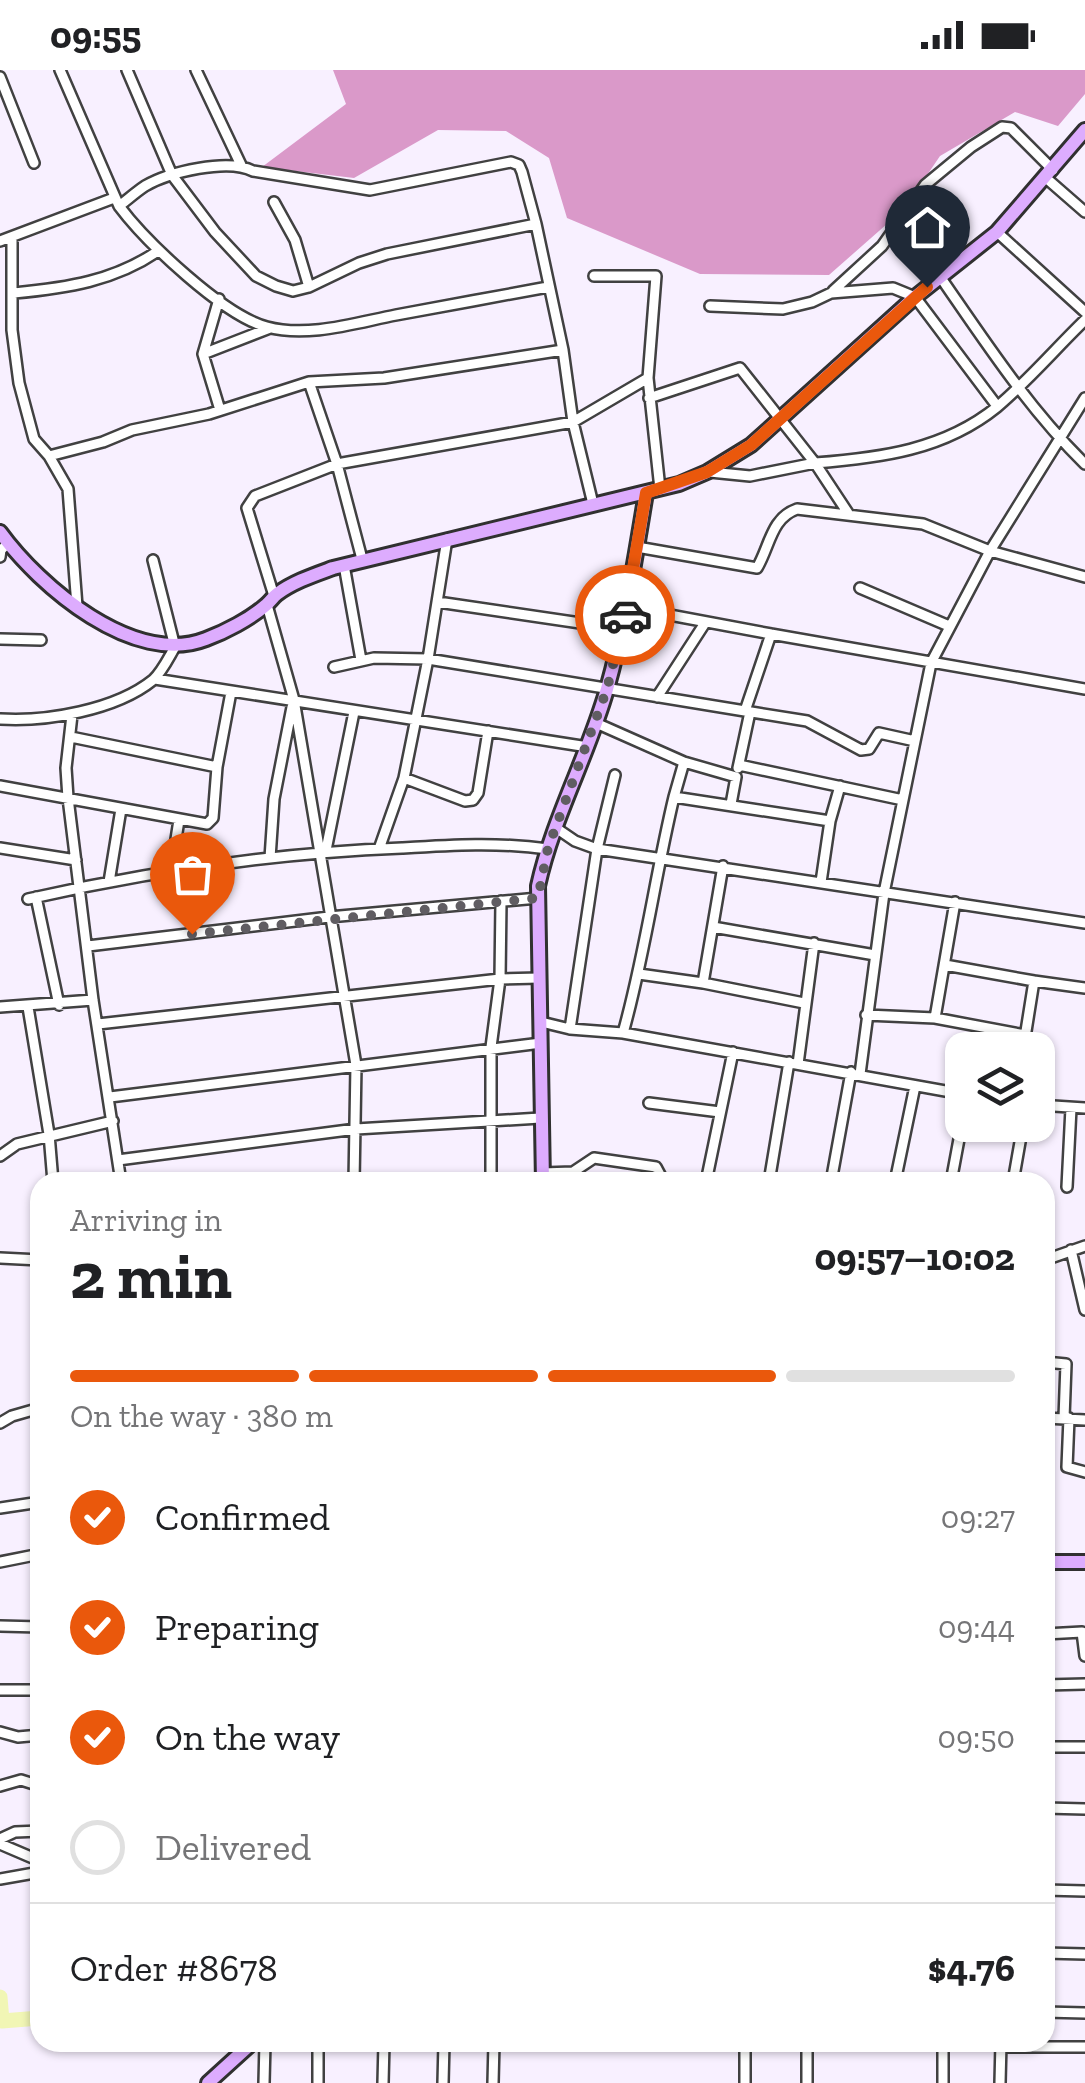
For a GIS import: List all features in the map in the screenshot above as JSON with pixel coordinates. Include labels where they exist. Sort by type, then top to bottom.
[{"type":"main road","points":[[2,546],[77,606],[129,638],[176,647],[212,637],[307,578],[344,564],[653,491],[707,472],[751,445],[915,297],[996,232],[1085,130]]},
{"type":"main road","points":[[542,1172],[538,898],[548,848],[607,689],[653,491]]},
{"type":"main road","points":[[1055,1562],[1085,1562]]},
{"type":"main road","points":[[208,2083],[242,2052]]},
{"type":"street","points":[[60,70],[117,202],[158,251],[254,323],[270,328],[322,329],[548,287]]},
{"type":"street","points":[[128,70],[172,175],[215,232],[256,276],[293,290],[388,254],[536,224]]},
{"type":"street","points":[[196,70],[241,165]]},
{"type":"street","points":[[0,76],[34,163]]},
{"type":"street","points":[[831,293],[882,246],[925,185],[1002,127],[1011,128],[1085,212]]},
{"type":"street","points":[[0,241],[117,202],[145,186],[197,169],[241,165],[253,171],[370,190],[511,162],[519,165],[536,224],[573,422],[593,504]]},
{"type":"street","points":[[274,202],[295,240],[309,287]]},
{"type":"street","points":[[996,232],[1085,312]]},
{"type":"street","points":[[12,238],[12,330],[19,383],[34,439],[61,474],[71,502],[77,606]]},
{"type":"street","points":[[14,293],[85,284],[110,276],[158,251]]},
{"type":"street","points":[[594,276],[656,276],[648,378],[653,491]]},
{"type":"street","points":[[941,278],[1016,386],[1085,464]]},
{"type":"street","points":[[710,306],[783,309],[831,293],[893,288],[915,297],[997,406]]},
{"type":"street","points":[[218,299],[203,354],[220,410]]},
{"type":"street","points":[[707,472],[750,476],[815,463],[902,453],[965,428],[997,406],[1085,320]]},
{"type":"street","points":[[203,354],[270,328]]},
{"type":"street","points":[[49,456],[309,382],[384,378],[562,350]]},
{"type":"street","points":[[649,398],[740,368],[815,463],[848,513]]},
{"type":"street","points":[[354,1172],[356,1064],[330,917],[323,850],[249,501],[337,464],[573,422],[648,378]]},
{"type":"street","points":[[309,382],[337,464],[362,560]]},
{"type":"street","points":[[833,1172],[856,1073],[884,893],[931,663],[990,551],[1085,398]]},
{"type":"street","points":[[637,547],[751,569],[761,563],[776,526],[789,512],[798,509],[922,524],[990,551],[1085,577]]},
{"type":"street","points":[[379,848],[404,778],[447,539]]},
{"type":"street","points":[[0,719],[35,721],[72,714],[123,696],[155,679],[176,647],[153,560]]},
{"type":"street","points":[[344,564],[361,660]]},
{"type":"street","points":[[860,588],[949,626]]},
{"type":"street","points":[[438,602],[621,629]]},
{"type":"street","points":[[626,607],[1085,689]]},
{"type":"street","points":[[657,698],[706,623]]},
{"type":"street","points":[[731,804],[748,712],[772,634]]},
{"type":"street","points":[[0,639],[42,640]]},
{"type":"street","points":[[334,667],[392,657],[428,659],[808,722],[861,750],[869,749],[880,733],[915,741]]},
{"type":"street","points":[[155,679],[588,746]]},
{"type":"street","points":[[0,786],[179,820],[211,822],[231,692]]},
{"type":"street","points":[[270,858],[274,799],[294,700]]},
{"type":"street","points":[[323,850],[354,712]]},
{"type":"street","points":[[72,714],[66,768],[68,798],[120,1172]]},
{"type":"street","points":[[596,724],[684,762],[736,777]]},
{"type":"street","points":[[404,778],[465,801],[473,800],[478,793],[488,731]]},
{"type":"street","points":[[71,736],[218,767]]},
{"type":"street","points":[[623,1033],[640,974],[660,856],[684,762]]},
{"type":"street","points":[[739,765],[902,800]]},
{"type":"street","points":[[570,1029],[597,849],[615,774]]},
{"type":"street","points":[[821,882],[830,821],[840,786]]},
{"type":"street","points":[[674,797],[830,821]]},
{"type":"street","points":[[109,882],[120,809]]},
{"type":"street","points":[[171,871],[179,820]]},
{"type":"street","points":[[556,828],[597,849],[1085,923]]},
{"type":"street","points":[[59,1005],[32,898],[171,871],[323,850],[502,843],[548,848]]},
{"type":"street","points":[[0,848],[76,860]]},
{"type":"street","points":[[703,984],[723,866]]},
{"type":"street","points":[[88,946],[330,917],[538,898]]},
{"type":"street","points":[[491,1172],[490,1048],[500,979],[501,900]]},
{"type":"street","points":[[935,1018],[954,902]]},
{"type":"street","points":[[713,928],[875,954]]},
{"type":"street","points":[[771,1172],[814,943]]},
{"type":"street","points":[[944,964],[1085,988]]},
{"type":"street","points":[[640,974],[804,1003]]},
{"type":"street","points":[[98,1024],[500,979],[540,978]]},
{"type":"street","points":[[1026,1032],[1034,981]]},
{"type":"street","points":[[0,1007],[94,1000]]},
{"type":"street","points":[[28,1007],[52,1172]]},
{"type":"street","points":[[866,1015],[935,1018],[1009,1032]]},
{"type":"street","points":[[541,1022],[945,1091]]},
{"type":"street","points":[[110,1097],[541,1042]]},
{"type":"street","points":[[708,1172],[732,1052]]},
{"type":"street","points":[[896,1172],[915,1086]]},
{"type":"street","points":[[1067,1187],[1085,1096]]},
{"type":"street","points":[[649,1103],[720,1112]]},
{"type":"street","points":[[1055,1106],[1080,1108]]},
{"type":"street","points":[[118,1160],[356,1129],[540,1118]]},
{"type":"street","points":[[0,1156],[17,1144],[49,1134],[113,1121]]},
{"type":"street","points":[[953,1172],[958,1142]]},
{"type":"street","points":[[1015,1172],[1020,1142]]},
{"type":"street","points":[[573,1172],[594,1158],[659,1168],[660,1172]]},
{"type":"street","points":[[1055,1256],[1085,1246]]},
{"type":"street","points":[[1071,1250],[1085,1310]]},
{"type":"street","points":[[0,1258],[30,1260]]},
{"type":"street","points":[[1055,1363],[1066,1364],[1067,1467],[1085,1472]]},
{"type":"street","points":[[0,1423],[30,1411]]},
{"type":"street","points":[[1055,1418],[1085,1420]]},
{"type":"street","points":[[0,1508],[30,1504]]},
{"type":"street","points":[[0,1562],[30,1556]]},
{"type":"street","points":[[0,1626],[30,1627]]},
{"type":"street","points":[[1055,1633],[1084,1632],[1085,1656]]},
{"type":"street","points":[[1055,1686],[1085,1684]]},
{"type":"street","points":[[0,1690],[30,1690]]},
{"type":"street","points":[[1,1733],[30,1735]]},
{"type":"street","points":[[1055,1747],[1085,1747]]},
{"type":"street","points":[[0,1786],[21,1780],[30,1783]]},
{"type":"street","points":[[1055,1808],[1085,1808]]},
{"type":"street","points":[[0,1841],[15,1832],[30,1831]]},
{"type":"street","points":[[0,1841],[30,1857]]},
{"type":"street","points":[[0,1879],[30,1874]]},
{"type":"street","points":[[1055,1890],[1085,1891]]},
{"type":"street","points":[[1055,1953],[1085,1954]]},
{"type":"street","points":[[1055,2012],[1085,2013]]},
{"type":"street","points":[[1055,2046],[1085,2047]]},
{"type":"street","points":[[264,2083],[265,2052]]},
{"type":"street","points":[[318,2052],[318,2083]]},
{"type":"street","points":[[383,2083],[384,2052]]},
{"type":"street","points":[[443,2083],[444,2052]]},
{"type":"street","points":[[493,2083],[494,2052]]},
{"type":"street","points":[[744,2083],[745,2052]]},
{"type":"street","points":[[807,2052],[807,2083]]},
{"type":"street","points":[[943,2052],[943,2083]]},
{"type":"street","points":[[1000,2083],[1001,2052]]},
{"type":"shaded area","points":[[333,70],[1085,70],[1085,94],[1058,126],[1015,112],[940,156],[904,209],[829,275],[700,274],[567,218],[549,158],[506,131],[438,130],[354,178],[262,167],[346,104]]},
{"type":"waterway","points":[[0,1997],[2,2021],[30,2019]]},
{"type":"way so far","points":[[192,934],[538,898],[548,848],[607,689],[625,615]]},
{"type":"route","points":[[625,615],[646,493],[707,472],[751,445],[927,287]]}]
